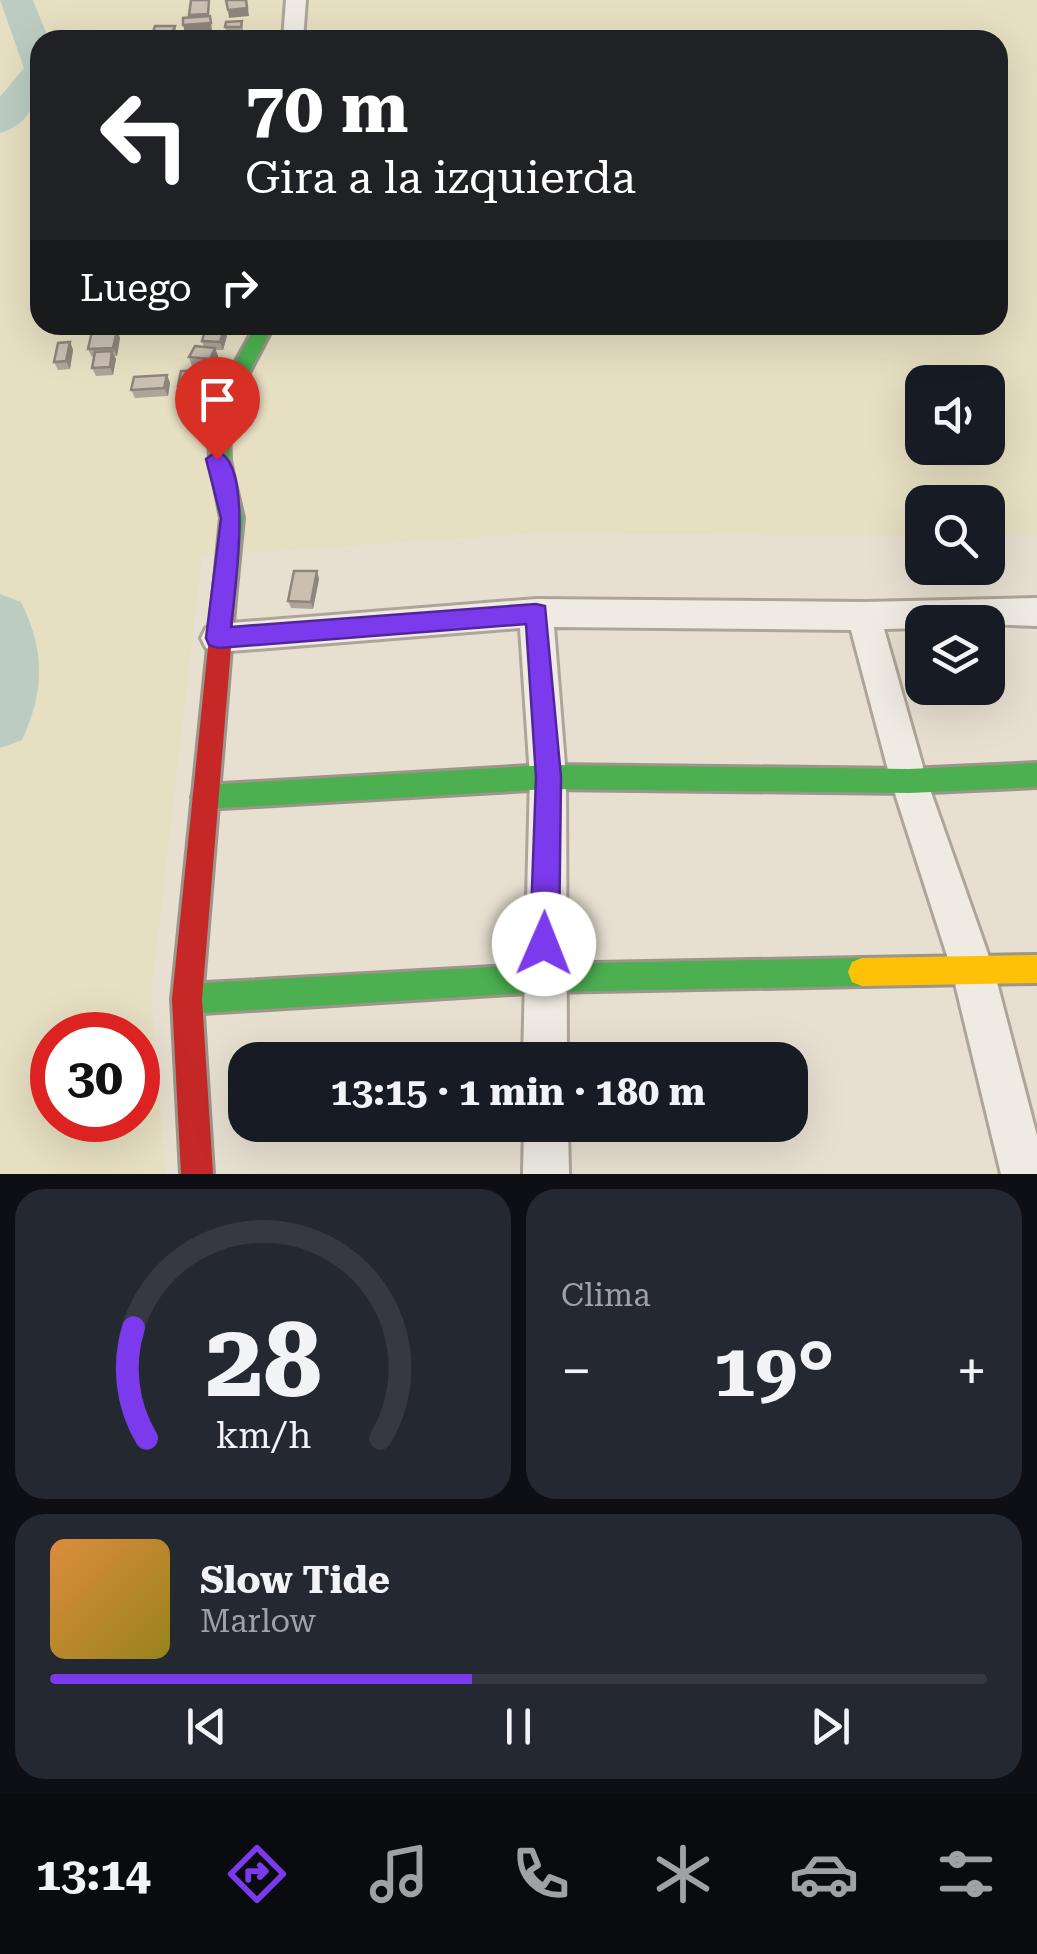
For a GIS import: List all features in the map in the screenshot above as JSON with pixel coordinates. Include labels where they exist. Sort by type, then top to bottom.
[{"type":"street","points":[[294,30],[296,0]]},
{"type":"street","points":[[196,1174],[187,998],[232,518],[217,459],[217,432],[225,401],[260,335]]},
{"type":"street","points":[[218,638],[536,613],[864,616],[1037,612]]},
{"type":"street","points":[[536,613],[548,777],[545,1042]]},
{"type":"street","points":[[864,616],[910,781],[973,971],[1024,1174]]},
{"type":"street","points":[[205,797],[548,777],[910,781],[1037,775]]},
{"type":"street","points":[[187,998],[544,978],[1037,969]]},
{"type":"street","points":[[546,1142],[546,1174]]},
{"type":"shaded area","points":[[0,0],[1037,0],[1037,536],[1005,536],[1005,485],[905,485],[905,536],[536,533],[202,556],[151,996],[152,1012],[30,1012],[30,1142],[160,1142],[160,1103],[166,1174],[0,1174]]},
{"type":"building","points":[[191,0],[209,0],[208,14],[189,15]]},
{"type":"building","points":[[226,0],[246,0],[247,8],[228,10]]},
{"type":"building","points":[[210,16],[211,23],[183,25],[183,18]]},
{"type":"building","points":[[242,21],[241,27],[225,27],[226,22]]},
{"type":"building","points":[[155,26],[175,26],[173,30],[154,30]]},
{"type":"building","points":[[91,335],[116,335],[113,348],[88,349]]},
{"type":"building","points":[[204,335],[222,335],[220,342],[202,341]]},
{"type":"building","points":[[70,342],[66,361],[54,362],[58,343]]},
{"type":"building","points":[[195,346],[215,348],[210,359],[189,357]]},
{"type":"building","points":[[112,351],[110,367],[92,368],[95,352]]},
{"type":"building","points":[[222,370],[219,384],[178,386],[181,371]]},
{"type":"building","points":[[167,375],[164,388],[131,390],[134,377]]},
{"type":"building","points":[[294,571],[317,571],[311,602],[288,601]]},
{"type":"waterway","points":[[16,0],[30,37]]},
{"type":"waterway","points":[[0,121],[30,84]]},
{"type":"waterway","points":[[0,619],[11,657],[8,694],[0,720]]},
{"type":"traffic: fast","points":[[224,599],[232,518],[220,461],[219,429],[228,394],[260,335]]},
{"type":"traffic: fast","points":[[205,797],[548,777],[909,781],[1037,775]]},
{"type":"traffic: fast","points":[[187,999],[544,978],[862,972]]},
{"type":"traffic: slow","points":[[862,972],[1037,969]]},
{"type":"traffic: jam","points":[[197,1174],[187,999],[224,599]]},
{"type":"route","points":[[217,459],[232,518],[218,638],[536,613],[548,777],[544,944]]}]
